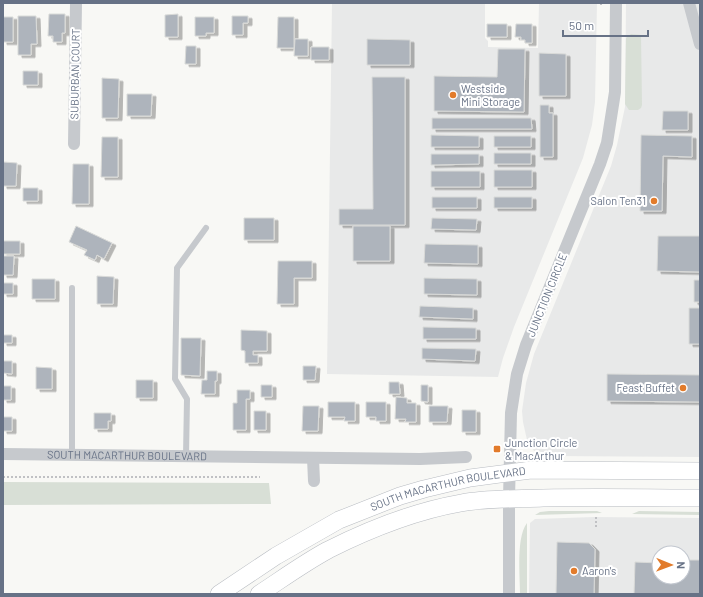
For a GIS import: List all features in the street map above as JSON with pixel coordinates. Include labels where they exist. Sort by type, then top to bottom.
[{"type":"main road","name":"SOUTH MACARTHUR BOULEVARD","points":[[219,594],[282,552],[339,520],[366,508],[424,489],[470,478],[509,472],[546,469],[700,471]]},
{"type":"main road","name":"SOUTH MACARTHUR BOULEVARD","points":[[259,594],[328,550],[398,520],[433,509],[477,500],[634,497],[700,498]]},
{"type":"street","name":"SUBURBAN COURT","points":[[74,144],[76,3]]},
{"type":"street","name":"JUNCTION CIRCLE","points":[[509,594],[509,472],[511,413],[517,374],[526,345],[600,164],[606,143],[615,92],[616,3]]},
{"type":"street","points":[[688,3],[700,44]]},
{"type":"street","name":"SOUTH MACARTHUR BOULEVARD","points":[[3,454],[420,459],[466,457]]},
{"type":"street","points":[[313,458],[314,481]]},
{"type":"lane","points":[[186,456],[187,399],[175,379],[177,268],[206,228]]},
{"type":"lane","points":[[72,288],[72,456]]},
{"type":"path","points":[[3,478],[260,477]]},
{"type":"path","points":[[596,515],[596,527]]},
{"type":"shaded area","points":[[332,3],[485,3],[485,38],[488,41],[488,47],[538,48],[539,3],[597,3],[595,102],[592,125],[583,158],[514,327],[498,377],[327,374]]},
{"type":"shaded area","points":[[626,3],[700,3],[700,457],[552,456],[534,451],[527,440],[523,422],[522,411],[526,383],[534,354],[611,166],[617,145],[625,107]]},
{"type":"shaded area","points":[[631,34],[641,35],[642,105],[638,110],[629,110],[625,104],[626,38]]},
{"type":"shaded area","points":[[3,482],[269,483],[271,504],[3,505]]},
{"type":"shaded area","points":[[597,511],[602,513],[535,515],[540,512]]},
{"type":"shaded area","points":[[639,511],[700,512],[700,515],[632,514]]},
{"type":"shaded area","points":[[594,517],[700,518],[700,594],[529,594],[530,523],[535,519]]},
{"type":"shaded area","points":[[527,523],[527,594],[520,594],[520,547],[521,537]]},
{"type":"building","points":[[49,14],[65,14],[65,33],[62,33],[62,42],[53,42],[53,36],[48,36]]},
{"type":"building","points":[[178,14],[178,37],[165,37],[165,15]]},
{"type":"building","points":[[18,16],[36,16],[37,44],[31,44],[31,55],[18,55]]},
{"type":"building","points":[[232,16],[248,16],[248,23],[243,23],[243,35],[232,35]]},
{"type":"building","points":[[3,17],[13,17],[13,42],[3,42]]},
{"type":"building","points":[[195,17],[214,17],[214,33],[206,33],[206,36],[195,36]]},
{"type":"building","points":[[278,17],[294,17],[294,48],[277,48]]},
{"type":"building","points":[[487,24],[507,24],[507,37],[487,37]]},
{"type":"building","points":[[516,24],[532,24],[532,43],[525,43],[525,40],[521,40],[521,37],[515,37]]},
{"type":"building","points":[[295,39],[308,39],[308,56],[294,56]]},
{"type":"building","points":[[367,39],[410,40],[410,65],[367,65]]},
{"type":"building","points":[[186,46],[196,46],[196,64],[185,64]]},
{"type":"building","points":[[311,47],[329,47],[329,60],[311,60]]},
{"type":"building","points":[[498,49],[525,49],[524,112],[434,111],[434,76],[497,77]]},
{"type":"building","points":[[539,53],[566,54],[566,96],[539,96]]},
{"type":"building","points":[[23,71],[38,71],[38,85],[23,85]]},
{"type":"building","points":[[372,77],[405,77],[405,225],[339,225],[339,209],[373,209]]},
{"type":"building","points":[[102,78],[119,79],[118,118],[102,118]]},
{"type":"building","points":[[127,94],[152,94],[151,116],[127,116]]},
{"type":"building","points":[[540,105],[549,105],[549,113],[553,113],[553,157],[540,157]]},
{"type":"building","points":[[663,111],[688,111],[688,130],[662,130]]},
{"type":"building","points":[[432,118],[531,118],[532,129],[432,129]]},
{"type":"building","points":[[431,135],[479,136],[479,147],[431,147]]},
{"type":"building","points":[[641,135],[692,136],[692,157],[663,156],[662,211],[640,211]]},
{"type":"building","points":[[494,136],[531,136],[531,147],[494,147]]},
{"type":"building","points":[[102,137],[118,137],[118,177],[101,177]]},
{"type":"building","points":[[494,153],[531,153],[531,164],[494,164]]},
{"type":"building","points":[[431,154],[479,154],[479,164],[431,165]]},
{"type":"building","points":[[3,162],[17,163],[16,186],[3,186]]},
{"type":"building","points":[[73,164],[89,164],[89,204],[72,204]]},
{"type":"building","points":[[494,170],[532,170],[532,187],[494,187]]},
{"type":"building","points":[[431,171],[480,171],[480,187],[431,187]]},
{"type":"building","points":[[23,188],[38,188],[38,201],[23,201]]},
{"type":"building","points":[[432,197],[477,197],[477,208],[432,208]]},
{"type":"building","points":[[494,197],[532,197],[532,208],[494,208]]},
{"type":"building","points":[[244,218],[274,218],[274,240],[244,240]]},
{"type":"building","points":[[432,218],[477,219],[476,230],[431,229]]},
{"type":"building","points":[[76,226],[112,243],[104,259],[97,255],[95,260],[84,255],[87,250],[69,242]]},
{"type":"building","points":[[353,226],[390,226],[390,261],[353,261]]},
{"type":"building","points":[[658,236],[700,236],[700,272],[657,271]]},
{"type":"building","points":[[3,241],[20,241],[20,254],[3,254]]},
{"type":"building","points":[[425,244],[478,245],[478,264],[424,263]]},
{"type":"building","points":[[3,256],[14,256],[13,275],[3,275]]},
{"type":"building","points":[[278,261],[312,261],[312,278],[294,278],[294,304],[277,304]]},
{"type":"building","points":[[97,276],[114,277],[113,304],[97,304]]},
{"type":"building","points":[[424,278],[477,279],[477,295],[424,294]]},
{"type":"building","points":[[32,279],[55,279],[55,299],[32,299]]},
{"type":"building","points":[[694,280],[700,280],[700,302],[694,302]]},
{"type":"building","points":[[3,283],[13,283],[13,294],[3,294]]},
{"type":"building","points":[[420,306],[473,308],[473,319],[419,317]]},
{"type":"building","points":[[689,308],[700,308],[700,344],[689,344]]},
{"type":"building","points":[[423,327],[476,328],[476,339],[423,339]]},
{"type":"building","points":[[241,330],[267,331],[267,351],[253,351],[253,355],[258,355],[258,363],[245,363],[245,351],[241,350]]},
{"type":"building","points":[[3,335],[12,335],[12,343],[3,343]]},
{"type":"building","points":[[181,338],[201,338],[200,376],[181,375]]},
{"type":"building","points":[[422,348],[476,349],[475,361],[422,359]]},
{"type":"building","points":[[3,361],[12,361],[12,374],[3,373]]},
{"type":"building","points":[[303,366],[316,366],[315,380],[303,380]]},
{"type":"building","points":[[36,367],[52,368],[52,389],[36,389]]},
{"type":"building","points":[[207,371],[217,371],[215,394],[201,394],[202,380],[207,380]]},
{"type":"building","points":[[607,374],[700,375],[700,402],[607,401]]},
{"type":"building","points":[[136,380],[153,380],[153,398],[136,398]]},
{"type":"building","points":[[389,382],[399,382],[400,394],[389,394]]},
{"type":"building","points":[[261,385],[272,385],[272,397],[261,397]]},
{"type":"building","points":[[421,385],[428,385],[428,402],[421,401]]},
{"type":"building","points":[[3,386],[11,386],[11,400],[3,400]]},
{"type":"building","points":[[237,390],[250,390],[250,399],[246,399],[246,430],[233,430],[233,403],[237,403]]},
{"type":"building","points":[[396,397],[407,398],[407,403],[416,403],[416,422],[405,422],[406,419],[395,419]]},
{"type":"building","points":[[328,402],[355,402],[355,421],[344,421],[345,417],[328,417]]},
{"type":"building","points":[[366,402],[386,402],[386,421],[376,421],[376,417],[366,417]]},
{"type":"building","points":[[303,406],[319,406],[318,431],[302,431]]},
{"type":"building","points":[[429,406],[448,406],[447,422],[429,422]]},
{"type":"building","points":[[462,410],[476,410],[476,432],[462,432]]},
{"type":"building","points":[[254,411],[266,411],[266,430],[254,430]]},
{"type":"building","points":[[94,413],[111,413],[111,421],[108,421],[108,429],[94,429]]},
{"type":"building","points":[[3,417],[12,417],[12,431],[3,431]]},
{"type":"building","points":[[557,542],[589,543],[595,549],[594,594],[556,594]]},
{"type":"building","points":[[691,560],[700,560],[700,594],[634,594],[635,562],[651,563],[651,585],[691,585]]},
{"type":"place","name":"Westside Mini Storage","points":[[453,95]]},
{"type":"place","name":"Salon Ten31","points":[[654,201]]},
{"type":"place","name":"Feast Buffet","points":[[683,388]]},
{"type":"place","name":"Junction Circle & MacArthur","points":[[497,449]]},
{"type":"place","name":"Aaron's","points":[[574,571]]}]
